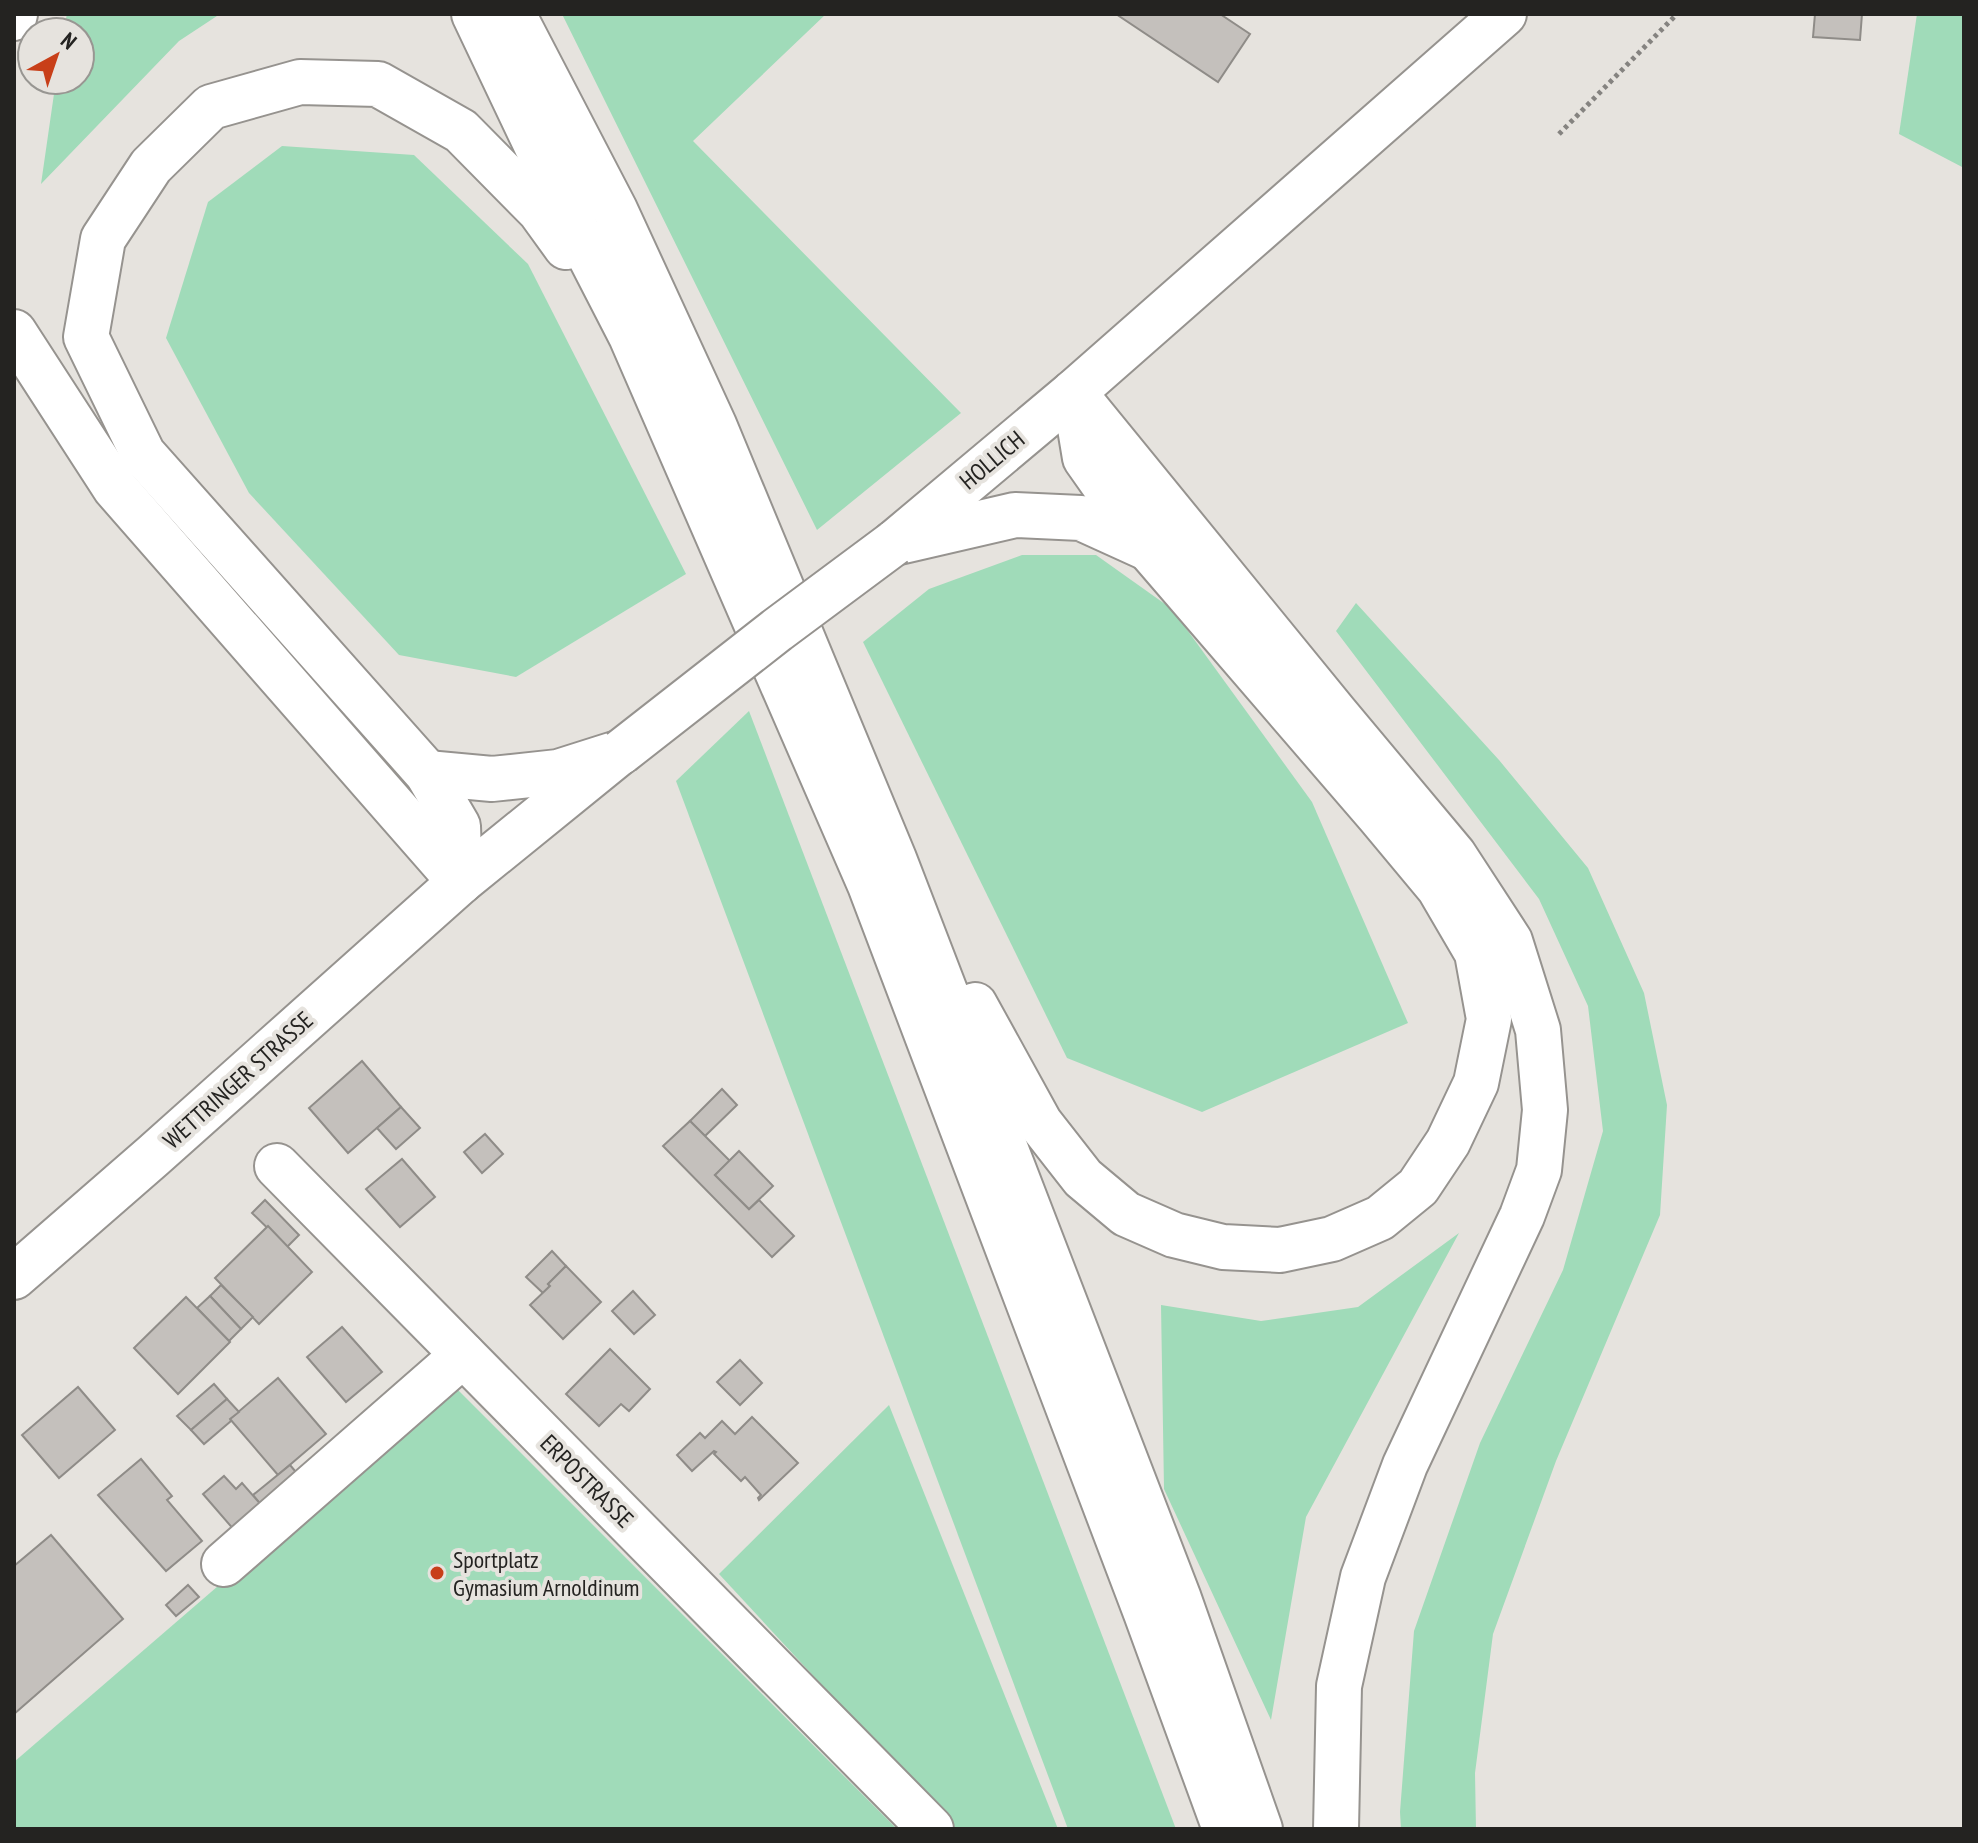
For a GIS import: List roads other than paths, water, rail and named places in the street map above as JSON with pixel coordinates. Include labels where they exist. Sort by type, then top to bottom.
[{"type":"main road","points":[[474,14],[577,231],[631,336],[870,885],[1141,1598],[1225,1829]]},
{"type":"main road","points":[[513,14],[615,210],[714,425],[894,859],[1179,1599],[1260,1829]]},
{"type":"main road","name":"HOLLICH","points":[[460,882],[777,630],[894,543],[1074,392],[1504,14]]},
{"type":"main road","points":[[460,882],[458,826],[427,773],[143,454],[86,337],[103,239],[151,166],[211,107],[300,82],[378,84],[461,131],[540,211],[631,336]]},
{"type":"main road","points":[[14,332],[115,488],[460,882]]},
{"type":"main road","points":[[894,859],[1040,1123],[1083,1178],[1126,1214],[1174,1235],[1223,1247],[1280,1250],[1332,1239],[1380,1218],[1418,1187],[1448,1142],[1476,1083],[1489,1019],[1477,953],[1439,888],[1149,549],[1085,458],[1074,392]]},
{"type":"main road","points":[[1074,392],[1454,855],[1510,941],[1538,1030],[1545,1110],[1539,1170],[1522,1216],[1405,1465],[1363,1577],[1339,1686],[1336,1829]]},
{"type":"main road","points":[[894,543],[1015,515],[1081,518],[1149,549]]},
{"type":"main road","points":[[427,773],[492,779],[558,772],[621,752]]},
{"type":"main road","name":"WETTRINGER STRASSE","points":[[14,1277],[460,882]]},
{"type":"main road","name":"ERPOSTRASSE","points":[[277,1166],[931,1829]]},
{"type":"main road","points":[[224,1564],[463,1355]]},
{"type":"place","name":"Sportplatz Gymasium Arnoldinum","points":[[437,1573]]}]
